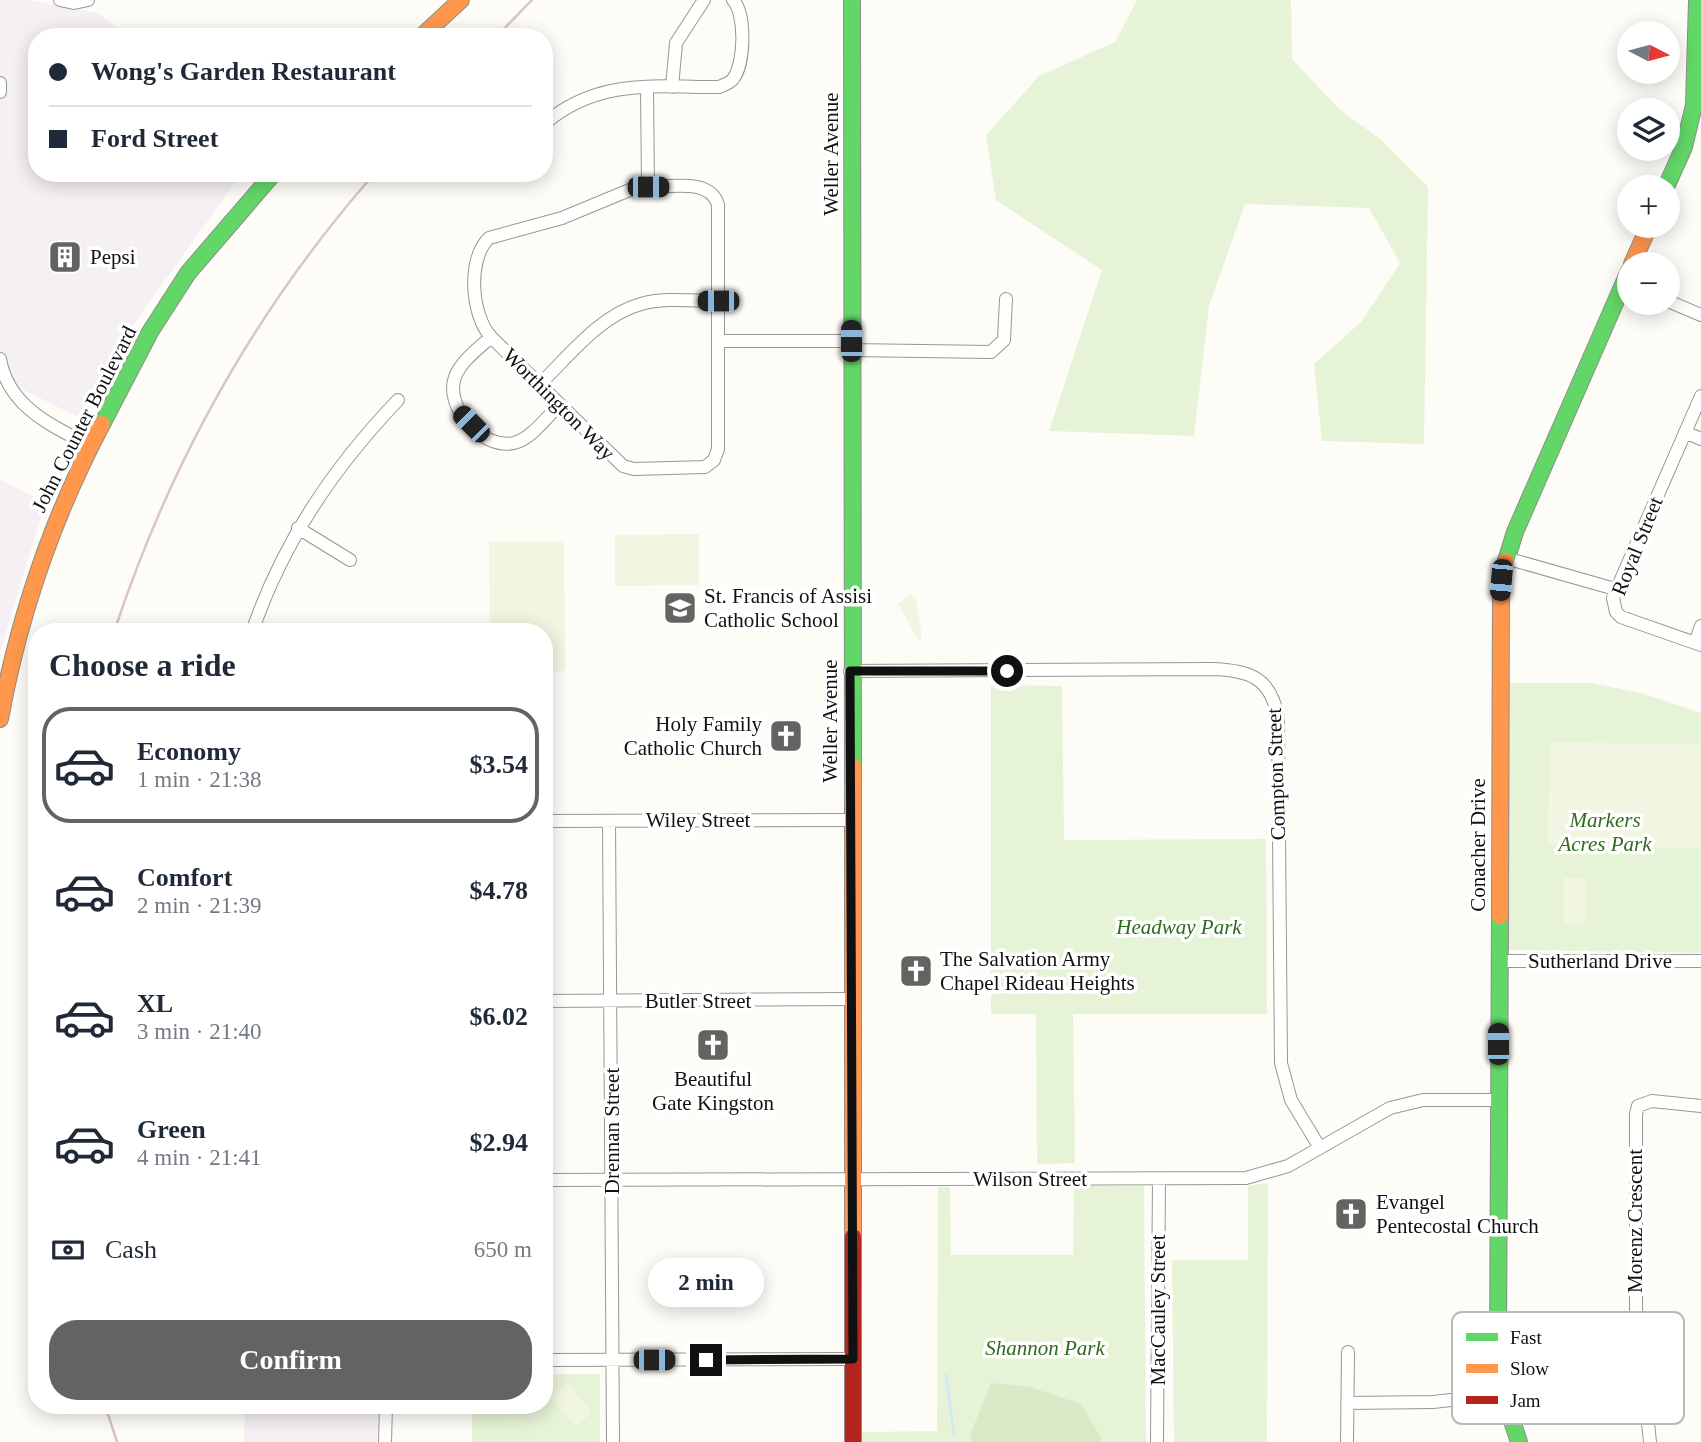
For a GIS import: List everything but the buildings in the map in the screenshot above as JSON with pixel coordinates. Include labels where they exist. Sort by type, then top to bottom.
[{"type":"street","points":[[60,0],[74,3],[88,0]]},
{"type":"street","points":[[431,28],[461,0]]},
{"type":"street","points":[[672,87],[676,43],[704,0]]},
{"type":"street","points":[[553,116],[611,89],[647,86],[719,87],[732,81],[739,67],[743,18],[733,0]]},
{"type":"street","name":"Weller Avenue","points":[[852,0],[850,671],[853,1442]]},
{"type":"street","points":[[1671,175],[1684,147],[1694,105],[1697,0]]},
{"type":"street","points":[[0,83],[0,92]]},
{"type":"street","points":[[647,86],[648,187]]},
{"type":"street","name":"John Counter Boulevard","points":[[0,719],[10,664],[31,585],[89,446],[147,336],[215,238],[266,182]]},
{"type":"street","name":"Worthington Way","points":[[700,187],[716,198],[718,301],[718,449],[714,460],[705,467],[634,469],[623,466],[491,337],[478,317],[478,253],[489,238],[562,218],[632,189],[700,187]]},
{"type":"street","points":[[718,341],[991,352],[1003,340],[1006,299]]},
{"type":"street","points":[[539,385],[605,322],[629,308],[660,301],[718,301]]},
{"type":"street","name":"Conacher Drive","points":[[1498,1312],[1499,609],[1506,558],[1515,532],[1617,304]]},
{"type":"street","points":[[1680,306],[1701,315]]},
{"type":"street","points":[[491,337],[460,368],[453,391],[459,412],[484,437],[506,444],[521,440],[559,405]]},
{"type":"street","points":[[0,359],[3,375],[14,394],[39,420],[89,446]]},
{"type":"street","name":"Royal Street","points":[[1698,644],[1621,617],[1613,605],[1615,589],[1701,396]]},
{"type":"street","points":[[256,623],[279,565],[298,528],[350,453],[398,400]]},
{"type":"street","points":[[1685,432],[1701,439]]},
{"type":"street","points":[[298,528],[350,560]]},
{"type":"street","points":[[1506,558],[1615,589]]},
{"type":"street","points":[[1698,644],[1701,626]]},
{"type":"street","name":"Compton Street","points":[[850,671],[1211,669],[1247,673],[1262,682],[1275,701],[1278,718],[1281,1063],[1292,1100],[1320,1148]]},
{"type":"street","name":"Wiley Street","points":[[553,821],[851,820]]},
{"type":"street","name":"Drennan Street","points":[[608,821],[612,1001],[613,1442]]},
{"type":"street","name":"Sutherland Drive","points":[[1499,961],[1701,961]]},
{"type":"street","name":"Butler Street","points":[[553,1001],[852,999]]},
{"type":"street","name":"Wilson Street","points":[[553,1180],[1159,1179],[1261,1176],[1287,1166],[1390,1108],[1407,1102],[1497,1100]]},
{"type":"street","name":"Morenz Crescent","points":[[1636,1312],[1638,1106],[1652,1101],[1701,1106]]},
{"type":"street","name":"MacCauley Street","points":[[1157,1442],[1159,1179]]},
{"type":"street","points":[[1347,1442],[1348,1352]]},
{"type":"street","points":[[553,1360],[853,1359]]},
{"type":"street","points":[[1347,1403],[1422,1403],[1452,1400]]},
{"type":"street","points":[[385,1442],[386,1414]]},
{"type":"street","name":"Conacher Drive","points":[[1513,1424],[1519,1442]]},
{"type":"street","name":"Morenz Crescent","points":[[1648,1424],[1650,1442]]},
{"type":"shaded area","points":[[0,0],[29,0],[98,13],[117,28],[28,28],[28,182],[236,182],[138,318],[78,417],[0,378]]},
{"type":"shaded area","points":[[0,479],[45,503],[0,653]]},
{"type":"shaded area","points":[[245,1414],[378,1414],[377,1442],[244,1442]]},
{"type":"green space","points":[[1137,0],[1291,0],[1292,59],[1339,109],[1380,139],[1428,187],[1424,444],[1322,441],[1314,364],[1361,322],[1400,263],[1369,208],[1245,204],[1209,306],[1194,436],[1049,431],[1102,270],[996,200],[986,135],[1039,76],[1115,42]]},
{"type":"green space","points":[[699,534],[699,585],[615,586],[615,535]]},
{"type":"green space","points":[[564,541],[565,671],[553,672],[553,623],[490,623],[489,542]]},
{"type":"green space","points":[[910,594],[916,599],[922,638],[919,641],[898,604]]},
{"type":"green space","name":"Markers Acres Park","points":[[1509,683],[1591,683],[1641,693],[1701,713],[1701,953],[1508,950]]},
{"type":"green space","name":"Headway Park","points":[[991,685],[1062,686],[1064,840],[1266,839],[1267,1014],[1073,1014],[1075,1163],[1037,1164],[1036,1014],[991,1014]]},
{"type":"green space","points":[[1550,742],[1701,745],[1701,848],[1548,845]]},
{"type":"green space","points":[[1564,878],[1585,878],[1586,923],[1564,923]]},
{"type":"green space","points":[[1268,1183],[1267,1442],[1174,1442],[1172,1260],[1248,1260],[1248,1186]]},
{"type":"green space","name":"Shannon Park","points":[[1074,1186],[1144,1186],[1146,1442],[862,1442],[862,1432],[937,1431],[938,1187],[950,1187],[951,1255],[1073,1255]]},
{"type":"green space","points":[[553,1374],[600,1374],[600,1442],[472,1442],[472,1414],[553,1414]]},
{"type":"green space","points":[[567,1383],[592,1412],[576,1427],[553,1401],[553,1395]]},
{"type":"green space","points":[[991,1383],[1030,1387],[1081,1404],[1102,1439],[1098,1442],[970,1442],[972,1430]]},
{"type":"waterway","points":[[946,1375],[954,1435]]},
{"type":"railway","points":[[505,28],[532,0]]},
{"type":"railway","points":[[117,623],[162,508],[221,389],[292,277],[367,182]]},
{"type":"railway","points":[[108,1414],[117,1442]]},
{"type":"traffic: fast","points":[[852,0],[853,766]]},
{"type":"traffic: fast","points":[[1671,175],[1684,147],[1694,105],[1697,0]]},
{"type":"traffic: fast","points":[[102,424],[150,332],[188,273],[266,182]]},
{"type":"traffic: fast","points":[[1506,561],[1515,532],[1617,298]]},
{"type":"traffic: fast","points":[[1498,1312],[1500,916]]},
{"type":"traffic: fast","points":[[1513,1424],[1519,1442]]},
{"type":"traffic: slow","points":[[431,28],[461,0]]},
{"type":"traffic: slow","points":[[1637,252],[1644,238]]},
{"type":"traffic: slow","points":[[0,719],[17,642],[40,567],[68,495],[102,424]]},
{"type":"traffic: slow","points":[[1500,916],[1501,580],[1506,561]]},
{"type":"traffic: slow","points":[[853,766],[853,1237]]},
{"type":"traffic: jam","points":[[853,1237],[853,1442]]},
{"type":"place","name":"Pepsi","points":[[65,257]]},
{"type":"place","name":"St. Francis of Assisi Catholic School","points":[[680,608]]},
{"type":"place","name":"Holy Family Catholic Church","points":[[786,736]]},
{"type":"place","name":"The Salvation Army Chapel Rideau Heights","points":[[916,971]]},
{"type":"place","name":"Beautiful Gate Kingston","points":[[713,1045]]},
{"type":"place","name":"Evangel Pentecostal Church","points":[[1351,1214]]},
{"type":"route","points":[[706,1360],[853,1359],[850,671],[1007,671]]}]
